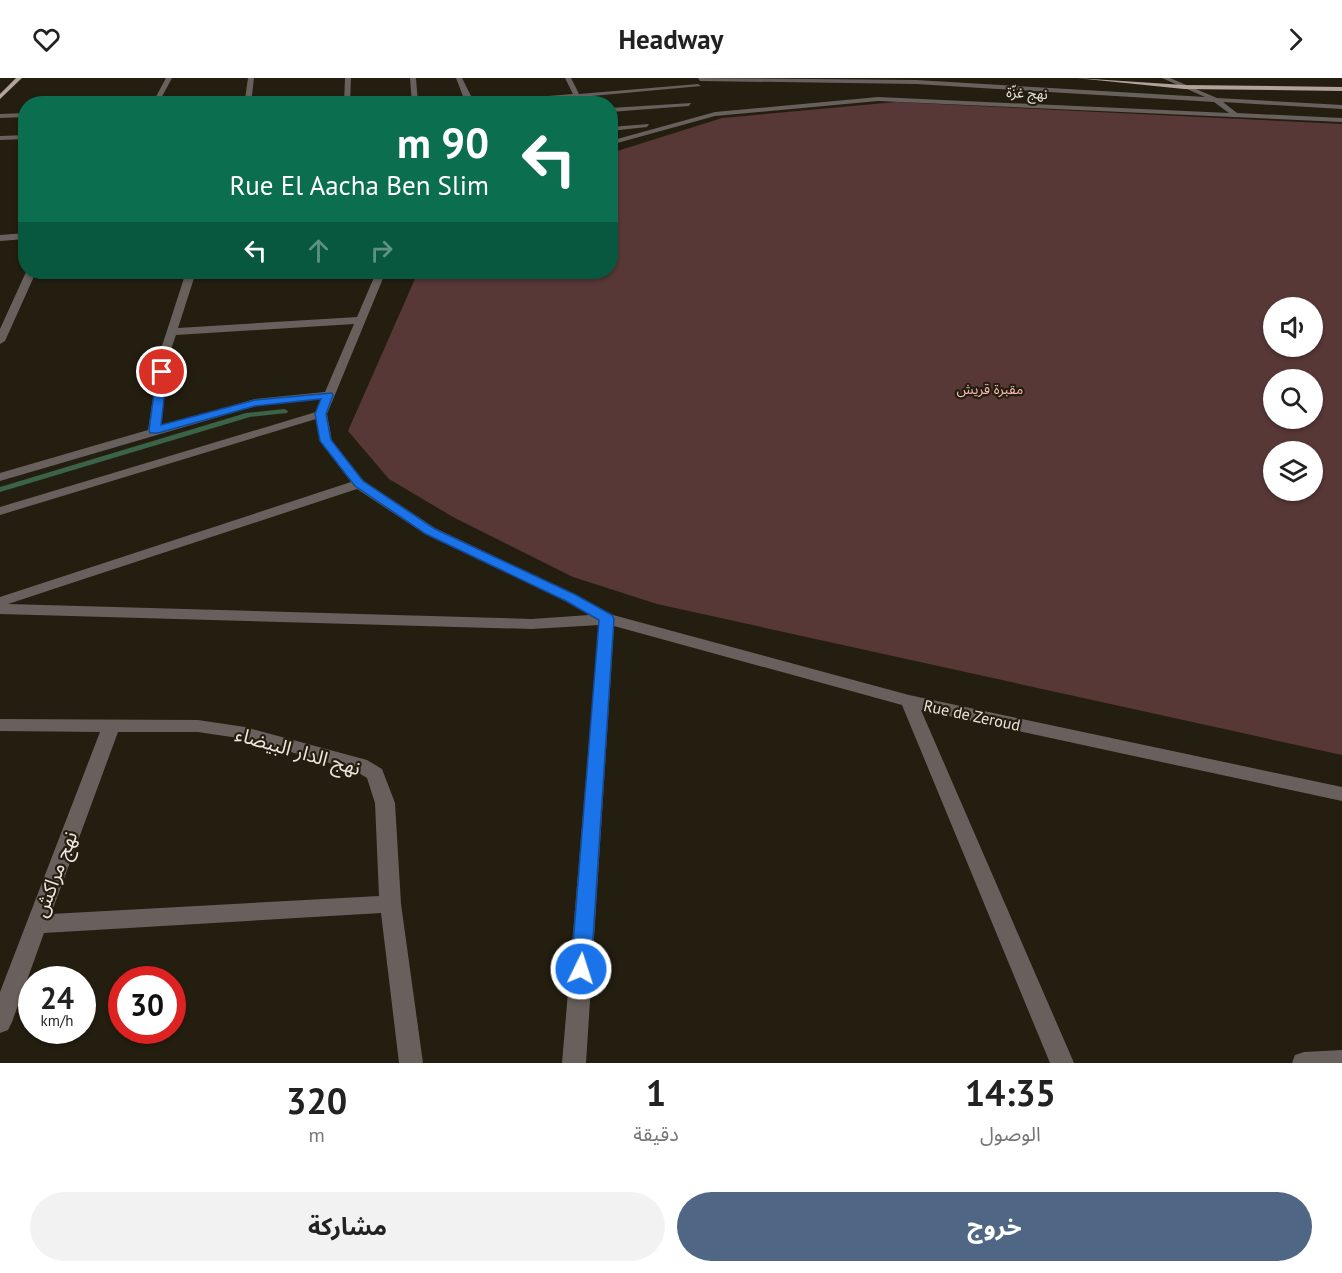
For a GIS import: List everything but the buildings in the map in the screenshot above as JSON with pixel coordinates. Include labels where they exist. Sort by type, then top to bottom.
[{"type":"main road","points":[[0,97],[19,78]]},
{"type":"main road","points":[[1079,78],[1184,87],[1342,89]]},
{"type":"street","points":[[159,96],[169,78]]},
{"type":"street","points":[[249,96],[251,78]]},
{"type":"street","points":[[347,96],[348,78]]},
{"type":"street","points":[[413,78],[414,96]]},
{"type":"street","points":[[459,78],[467,96]]},
{"type":"street","points":[[568,78],[575,95]]},
{"type":"street","points":[[1165,78],[1216,100],[1234,114]]},
{"type":"street","points":[[562,96],[700,81],[830,79],[1342,107]]},
{"type":"street","points":[[825,88],[830,79]]},
{"type":"street","points":[[688,120],[689,104],[700,81]]},
{"type":"street","points":[[819,103],[822,96]]},
{"type":"street","name":"نهج غزّة","points":[[677,123],[738,111],[893,99],[1342,120]]},
{"type":"street","points":[[618,109],[689,104]]},
{"type":"street","points":[[0,116],[18,115]]},
{"type":"street","points":[[618,128],[677,123]]},
{"type":"street","points":[[618,141],[677,123]]},
{"type":"street","points":[[0,138],[18,137]]},
{"type":"street","points":[[0,238],[18,237]]},
{"type":"street","points":[[0,341],[28,279]]},
{"type":"street","points":[[154,430],[165,352],[189,279]]},
{"type":"street","points":[[378,279],[321,414],[326,441],[359,484],[430,531],[571,598],[607,619]]},
{"type":"street","points":[[172,332],[313,321],[361,320]]},
{"type":"street","points":[[0,477],[154,430],[255,403],[328,395]]},
{"type":"street","points":[[0,511],[321,414]]},
{"type":"street","points":[[0,602],[359,484]]},
{"type":"street","points":[[0,609],[532,624],[607,619]]},
{"type":"street","points":[[574,1063],[607,619]]},
{"type":"street","name":"Rue de Zeroud","points":[[607,619],[909,701],[1342,794]]},
{"type":"street","points":[[909,701],[1062,1063]]},
{"type":"street","name":"نهج الدار البيضاء","points":[[0,725],[198,726],[245,733],[360,765],[375,774],[386,803],[390,904],[411,1063]]},
{"type":"street","name":"نهج مراكش","points":[[0,1022],[111,727]]},
{"type":"street","points":[[37,924],[390,904]]},
{"type":"street","points":[[1304,1063],[1342,1061]]},
{"type":"green space","name":"مقبرة قريش","points":[[896,102],[1342,124],[1342,755],[657,604],[573,577],[453,517],[389,479],[348,431],[415,279],[618,279],[618,151],[722,118]]},
{"type":"waterway","points":[[0,490],[249,415],[284,411]]},
{"type":"route","points":[[162,372],[154,430],[255,403],[328,395],[321,414],[326,441],[359,484],[430,531],[571,598],[607,619],[581,969]]}]
